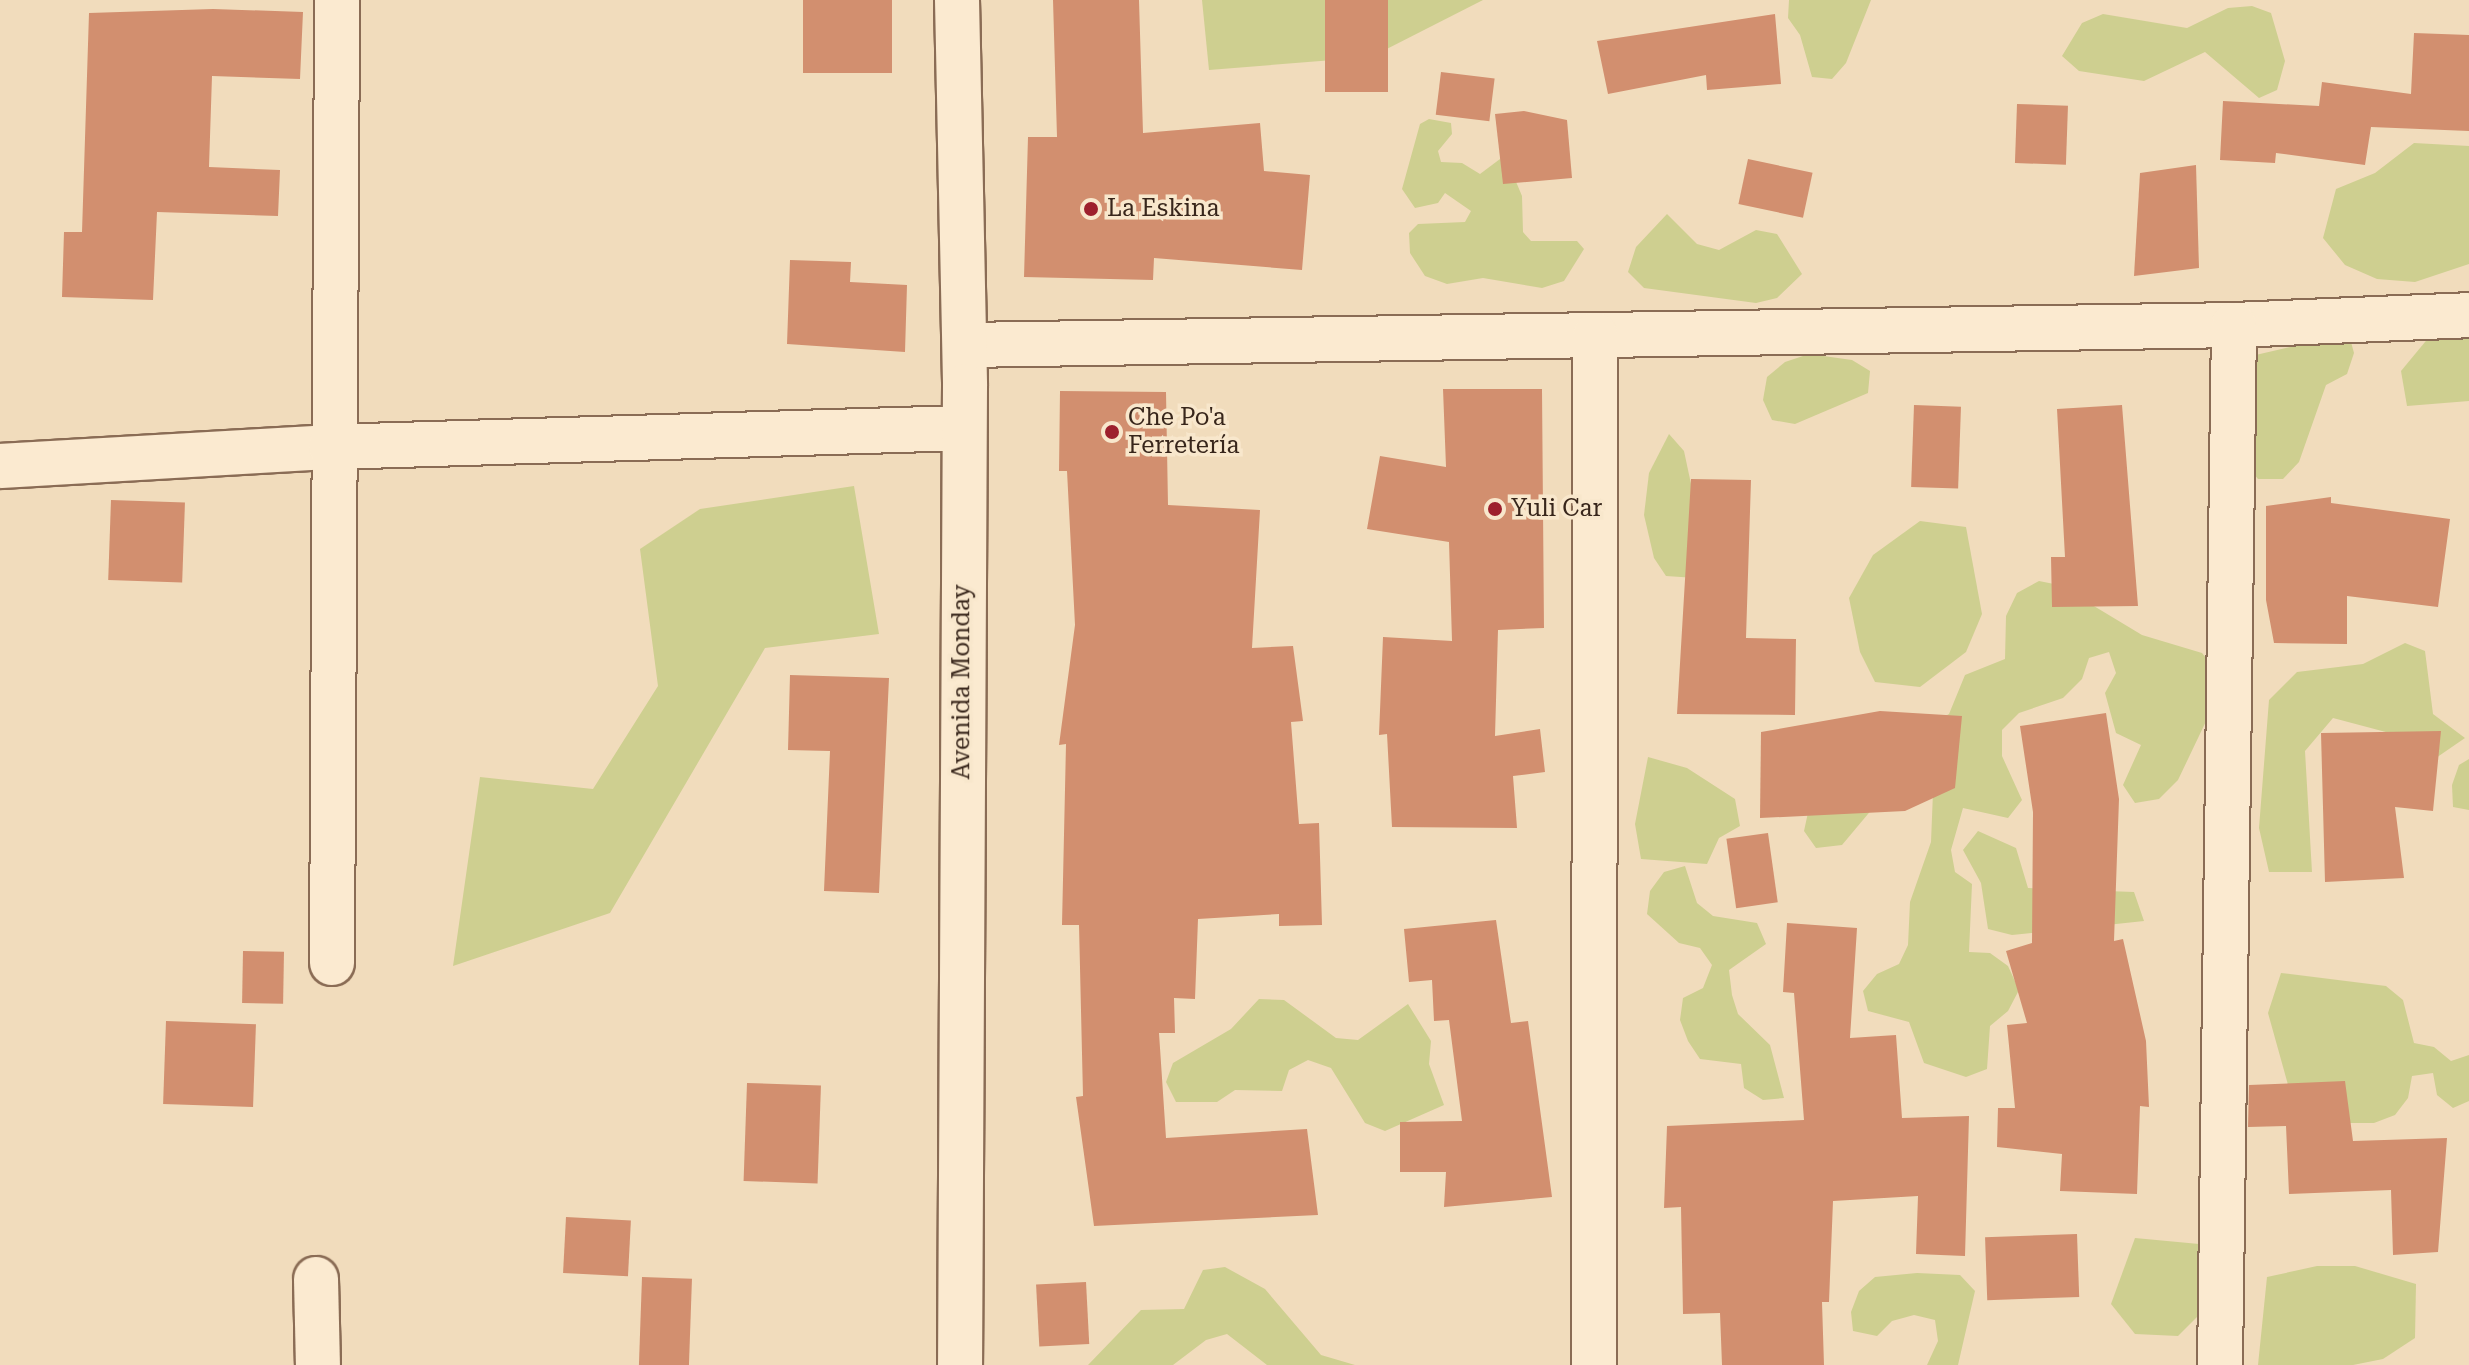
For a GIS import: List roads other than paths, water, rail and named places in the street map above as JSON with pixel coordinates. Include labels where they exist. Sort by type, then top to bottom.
[{"type":"street","points":[[332,963],[331,447],[337,0]]},
{"type":"street","name":"Avenida Monday","points":[[957,0],[965,345],[960,1365]]},
{"type":"street","points":[[965,345],[2234,325],[2469,315]]},
{"type":"street","points":[[2220,1365],[2234,325]]},
{"type":"street","points":[[1594,1365],[1595,335]]},
{"type":"street","points":[[0,466],[331,447],[963,428]]},
{"type":"street","points":[[316,1279],[318,1365]]},
{"type":"place","name":"La Eskina","points":[[1091,209]]},
{"type":"place","name":"Che Po'a Ferretería","points":[[1112,432]]},
{"type":"place","name":"Yuli Car","points":[[1495,509]]}]
